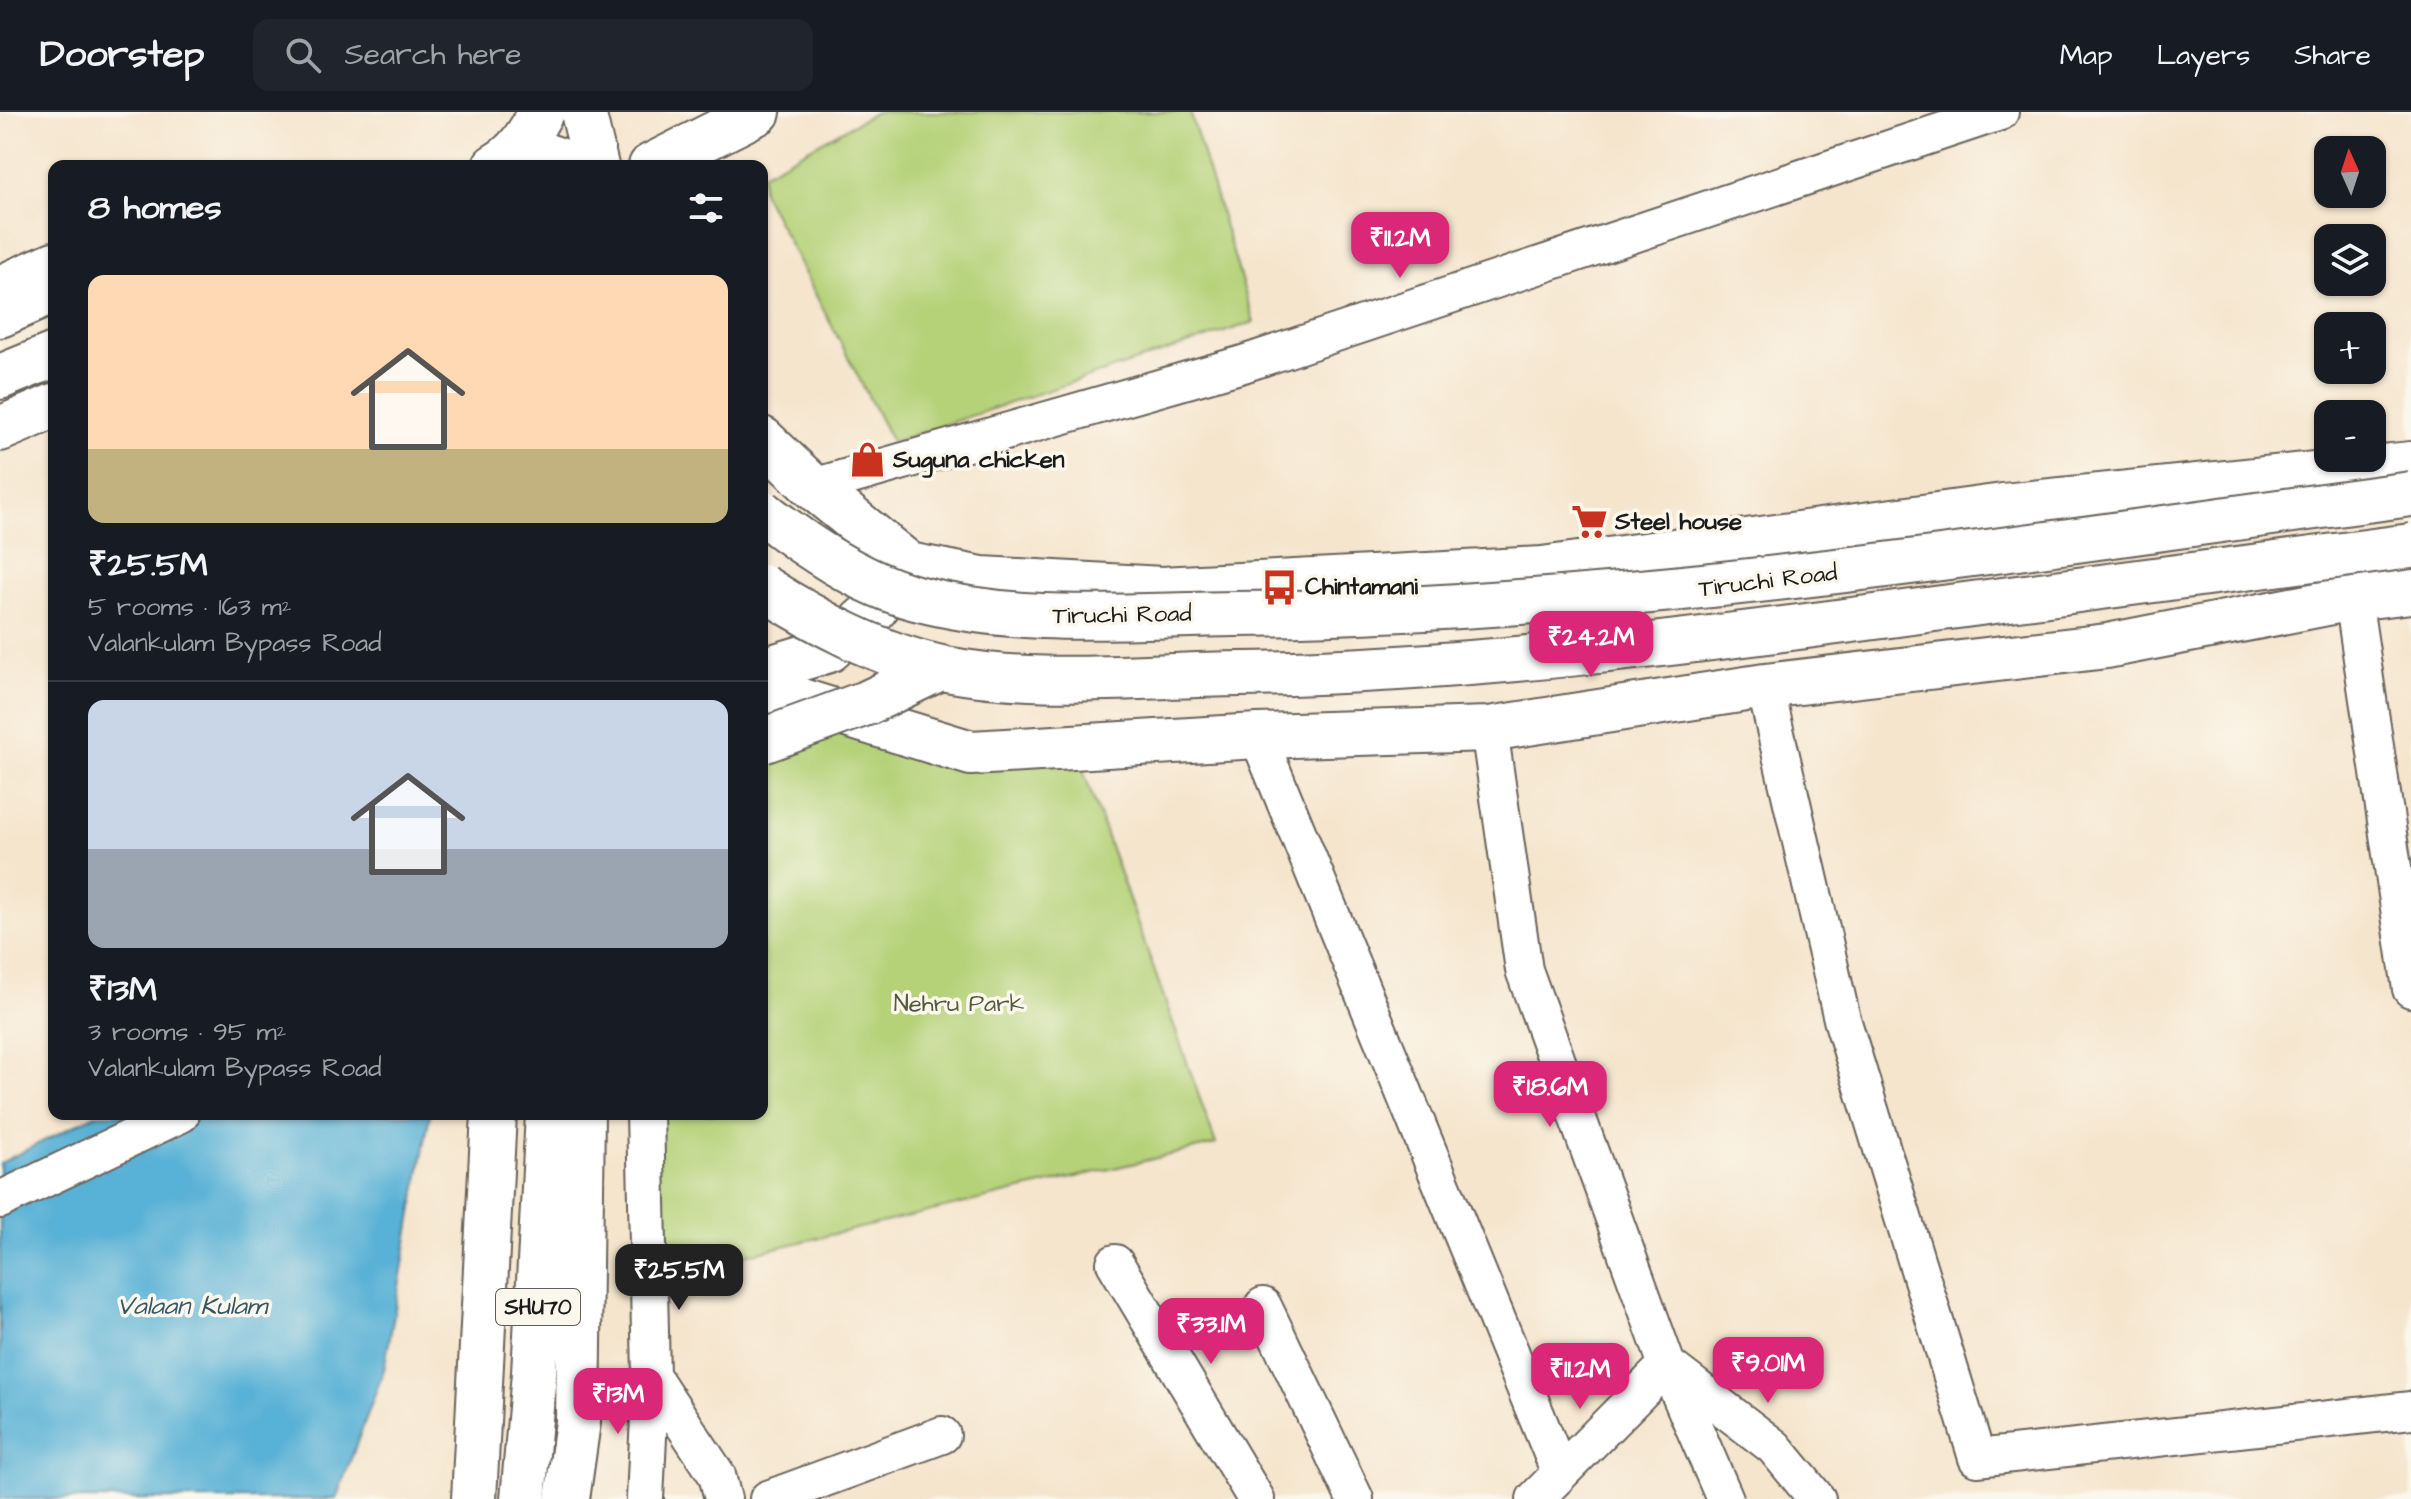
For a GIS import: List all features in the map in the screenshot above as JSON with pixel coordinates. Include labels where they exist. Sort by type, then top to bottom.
[{"type":"main road","points":[[505,160],[526,138],[541,112]]},
{"type":"main road","points":[[583,112],[595,160]]},
{"type":"main road","points":[[663,160],[758,112]]},
{"type":"main road","points":[[518,160],[544,155],[559,160]]},
{"type":"main road","points":[[0,288],[48,267]]},
{"type":"main road","points":[[0,315],[48,294]]},
{"type":"main road","points":[[0,377],[48,357]]},
{"type":"main road","points":[[0,429],[48,409]]},
{"type":"main road","points":[[768,445],[813,487],[909,565],[982,579],[1162,589],[1542,569],[2003,506],[2411,464]]},
{"type":"main road","name":"Tiruchi Road","points":[[768,516],[830,560],[912,597],[982,612],[1057,618],[1351,613],[1652,594],[1945,560],[2411,494]]},
{"type":"main road","name":"Tiruchi Road","points":[[768,591],[813,619],[895,654],[940,668],[980,674],[1051,678],[1360,672],[1659,646],[2411,546]]},
{"type":"main road","points":[[768,668],[829,650],[874,610],[909,565]]},
{"type":"main road","points":[[768,691],[971,753],[1258,736],[1489,729],[1765,686],[2107,646],[2353,598],[2411,591]]},
{"type":"main road","points":[[768,739],[869,702],[940,668]]},
{"type":"main road","name":"SHU70","points":[[474,1499],[494,1120]]},
{"type":"main road","name":"SHU70","points":[[523,1499],[534,1373],[548,1120]]},
{"type":"main road","points":[[567,1499],[578,1422],[582,1120]]},
{"type":"street","points":[[813,487],[1243,364],[2000,112]]},
{"type":"street","points":[[2353,598],[2411,989]]},
{"type":"street","points":[[1765,686],[1842,1019],[1977,1458],[2411,1410]]},
{"type":"street","points":[[1489,729],[1524,970],[1667,1365],[1725,1499]]},
{"type":"street","points":[[1258,736],[1560,1473]]},
{"type":"street","points":[[0,1200],[168,1120]]},
{"type":"street","points":[[645,1120],[651,1375],[645,1499]]},
{"type":"street","points":[[1115,1263],[1256,1499]]},
{"type":"street","points":[[1263,1306],[1355,1499]]},
{"type":"street","points":[[1535,1499],[1667,1365]]},
{"type":"street","points":[[1667,1365],[1774,1447],[1817,1499]]},
{"type":"street","points":[[651,1375],[717,1475],[723,1499]]},
{"type":"street","points":[[768,1499],[942,1435]]},
{"type":"green space","points":[[876,112],[1190,112],[1254,322],[892,442],[768,203],[768,171]]},
{"type":"green space","name":"Nehru Park","points":[[768,688],[983,740],[1071,736],[1216,1144],[644,1279],[662,1120],[768,1120]]},
{"type":"water","name":"Valaan Kulam","points":[[85,1120],[429,1120],[384,1370],[336,1499],[0,1499],[0,1163]]},
{"type":"place","name":"Suguna chicken","points":[[867,460]]},
{"type":"place","name":"Steel house","points":[[1589,522]]},
{"type":"place","name":"Chintamani","points":[[1279,587]]}]
